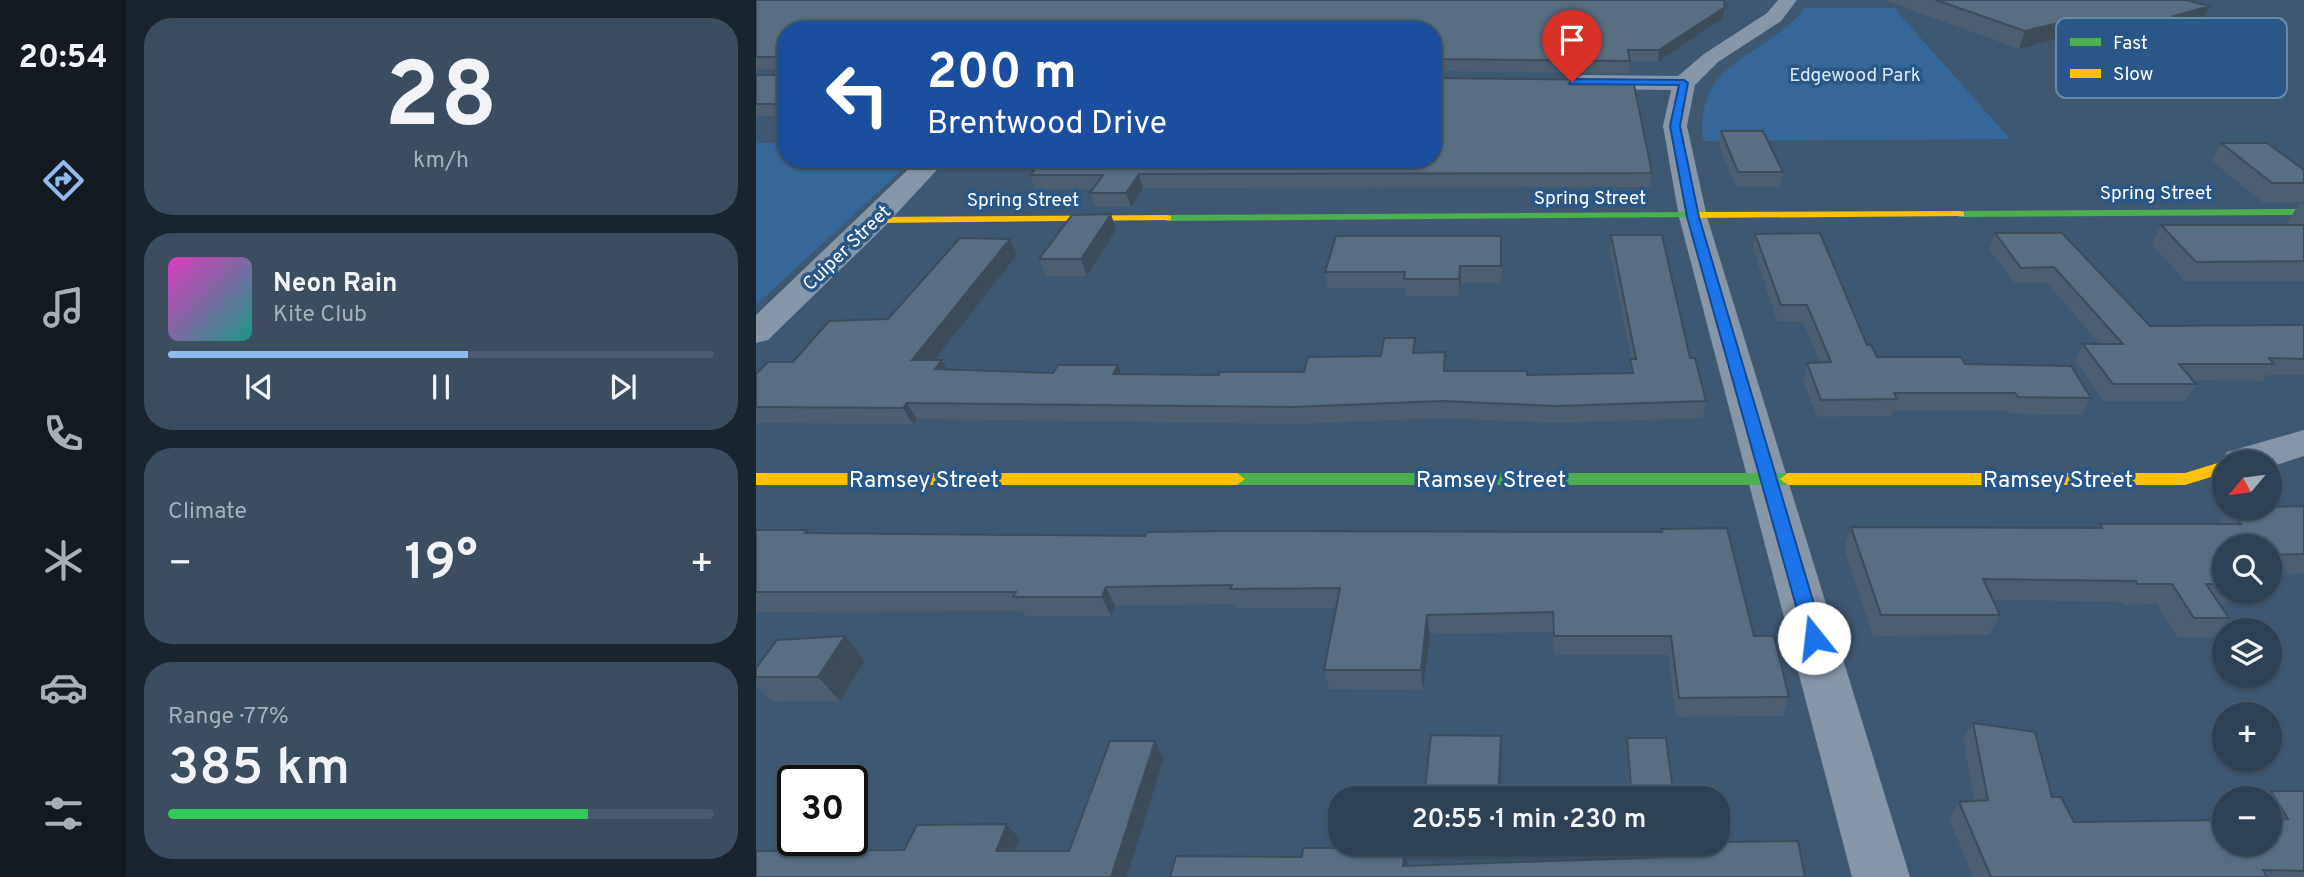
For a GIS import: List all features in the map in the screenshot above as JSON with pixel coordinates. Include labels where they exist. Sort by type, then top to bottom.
[{"type":"street","points":[[1788,0],[1774,17],[1711,58],[1684,83],[1675,126],[1693,217],[1770,479],[1881,877]]},
{"type":"street","points":[[1559,82],[1684,83]]},
{"type":"street","name":"Cuiper Street","points":[[756,333],[875,220],[925,168]]},
{"type":"street","name":"Spring Street","points":[[875,220],[2304,212]]},
{"type":"street","points":[[2281,450],[2304,443]]},
{"type":"street","name":"Ramsey Street","points":[[756,480],[2185,479],[2212,471]]},
{"type":"green space","name":"Edgewood Park","points":[[1805,8],[1894,8],[2010,139],[1703,141],[1703,114],[1710,93],[1721,76],[1788,25]]},
{"type":"green space","points":[[756,143],[777,143],[777,168],[904,168],[756,305]]},
{"type":"building","points":[[756,0],[1724,0],[1725,7],[1659,50],[1628,50],[1630,61],[1442,59],[1442,21],[777,21],[777,57],[756,57]]},
{"type":"building","points":[[1936,0],[2186,0],[2209,6],[2174,16],[2180,18],[2056,18],[2056,24],[2025,31]]},
{"type":"building","points":[[756,75],[777,75],[777,104],[756,104]]},
{"type":"building","points":[[1442,78],[1633,80],[1652,173],[1139,174],[1126,193],[1090,193],[1103,175],[1030,175],[1036,168],[1442,168]]},
{"type":"building","points":[[1721,131],[1763,131],[1783,172],[1738,172]]},
{"type":"building","points":[[2221,143],[2267,143],[2304,170],[2304,183],[2272,183]]},
{"type":"building","points":[[1111,214],[1081,259],[1039,259],[1072,215]]},
{"type":"building","points":[[2161,225],[2304,225],[2304,261],[2196,262]]},
{"type":"building","points":[[1820,233],[1867,345],[1871,345],[1877,357],[1961,357],[1965,364],[2071,366],[2091,398],[2018,397],[2015,393],[1894,393],[1897,399],[1821,400],[1807,363],[1831,362],[1807,305],[1781,305],[1755,234]]},
{"type":"building","points":[[1995,233],[2062,233],[2150,326],[2304,325],[2304,359],[2269,358],[2274,364],[2179,364],[2196,384],[2113,384],[2083,344],[2123,344],[2054,267],[2021,268]]},
{"type":"building","points":[[1611,235],[1662,235],[1690,358],[1695,358],[1706,401],[1557,406],[1442,401],[1294,407],[907,403],[903,408],[756,407],[756,374],[768,362],[793,362],[829,321],[888,319],[960,238],[1010,239],[912,360],[942,360],[935,369],[1053,373],[1058,365],[1118,365],[1113,374],[1219,375],[1220,372],[1304,372],[1308,357],[1381,356],[1384,338],[1415,338],[1413,353],[1445,352],[1444,371],[1527,371],[1527,375],[1633,373],[1630,359],[1636,359]]},
{"type":"building","points":[[1336,236],[1501,236],[1501,266],[1460,266],[1459,279],[1404,279],[1405,272],[1325,272]]},
{"type":"building","points":[[2304,506],[2304,554],[2282,555],[2282,534],[2212,534],[2212,584],[2206,584],[2212,593],[2212,604],[2220,604],[2229,618],[2194,618],[2172,584],[1983,579],[2000,615],[1881,615],[1851,527],[2102,528],[2100,524],[2241,524],[2238,520],[2282,520],[2282,507]]},
{"type":"building","points":[[1727,528],[1754,636],[1774,636],[1789,697],[1679,698],[1671,636],[1554,636],[1553,612],[1427,615],[1421,670],[1324,670],[1340,588],[1230,589],[1232,585],[1106,587],[1102,597],[1013,597],[1016,592],[756,592],[756,530],[808,530],[805,533],[1145,536],[1147,532],[1662,532],[1661,529]]},
{"type":"building","points":[[845,636],[818,677],[756,677],[756,668],[777,640]]},
{"type":"building","points":[[1973,723],[2035,732],[2052,797],[2061,797],[2074,822],[2212,820],[2212,856],[2282,856],[2282,819],[2288,819],[2282,809],[2282,791],[2304,791],[2304,871],[2263,870],[2267,877],[1991,877],[1959,802],[1988,800]]},
{"type":"building","points":[[1431,735],[1501,736],[1499,786],[1425,786]]},
{"type":"building","points":[[1627,738],[1666,738],[1672,786],[1631,786]]},
{"type":"building","points":[[1110,741],[1155,741],[1111,877],[756,877],[756,851],[777,851],[777,856],[868,856],[868,850],[904,850],[917,825],[1007,824],[996,851],[1069,851]]},
{"type":"building","points":[[1798,841],[1805,877],[1170,877],[1176,856],[1302,857],[1303,848],[1328,848],[1328,856],[1404,856],[1403,866],[1730,856],[1730,842]]},
{"type":"traffic: fast","points":[[1960,214],[2304,212]]},
{"type":"traffic: fast","points":[[1167,218],[1695,215]]},
{"type":"traffic: fast","points":[[1237,479],[1788,479]]},
{"type":"traffic: slow","points":[[1695,215],[1960,214]]},
{"type":"traffic: slow","points":[[875,220],[1167,218]]},
{"type":"traffic: slow","points":[[1788,479],[2185,479],[2212,471]]},
{"type":"traffic: slow","points":[[756,479],[1237,479]]},
{"type":"route","points":[[1572,82],[1684,83],[1675,126],[1693,217],[1814,638]]}]
